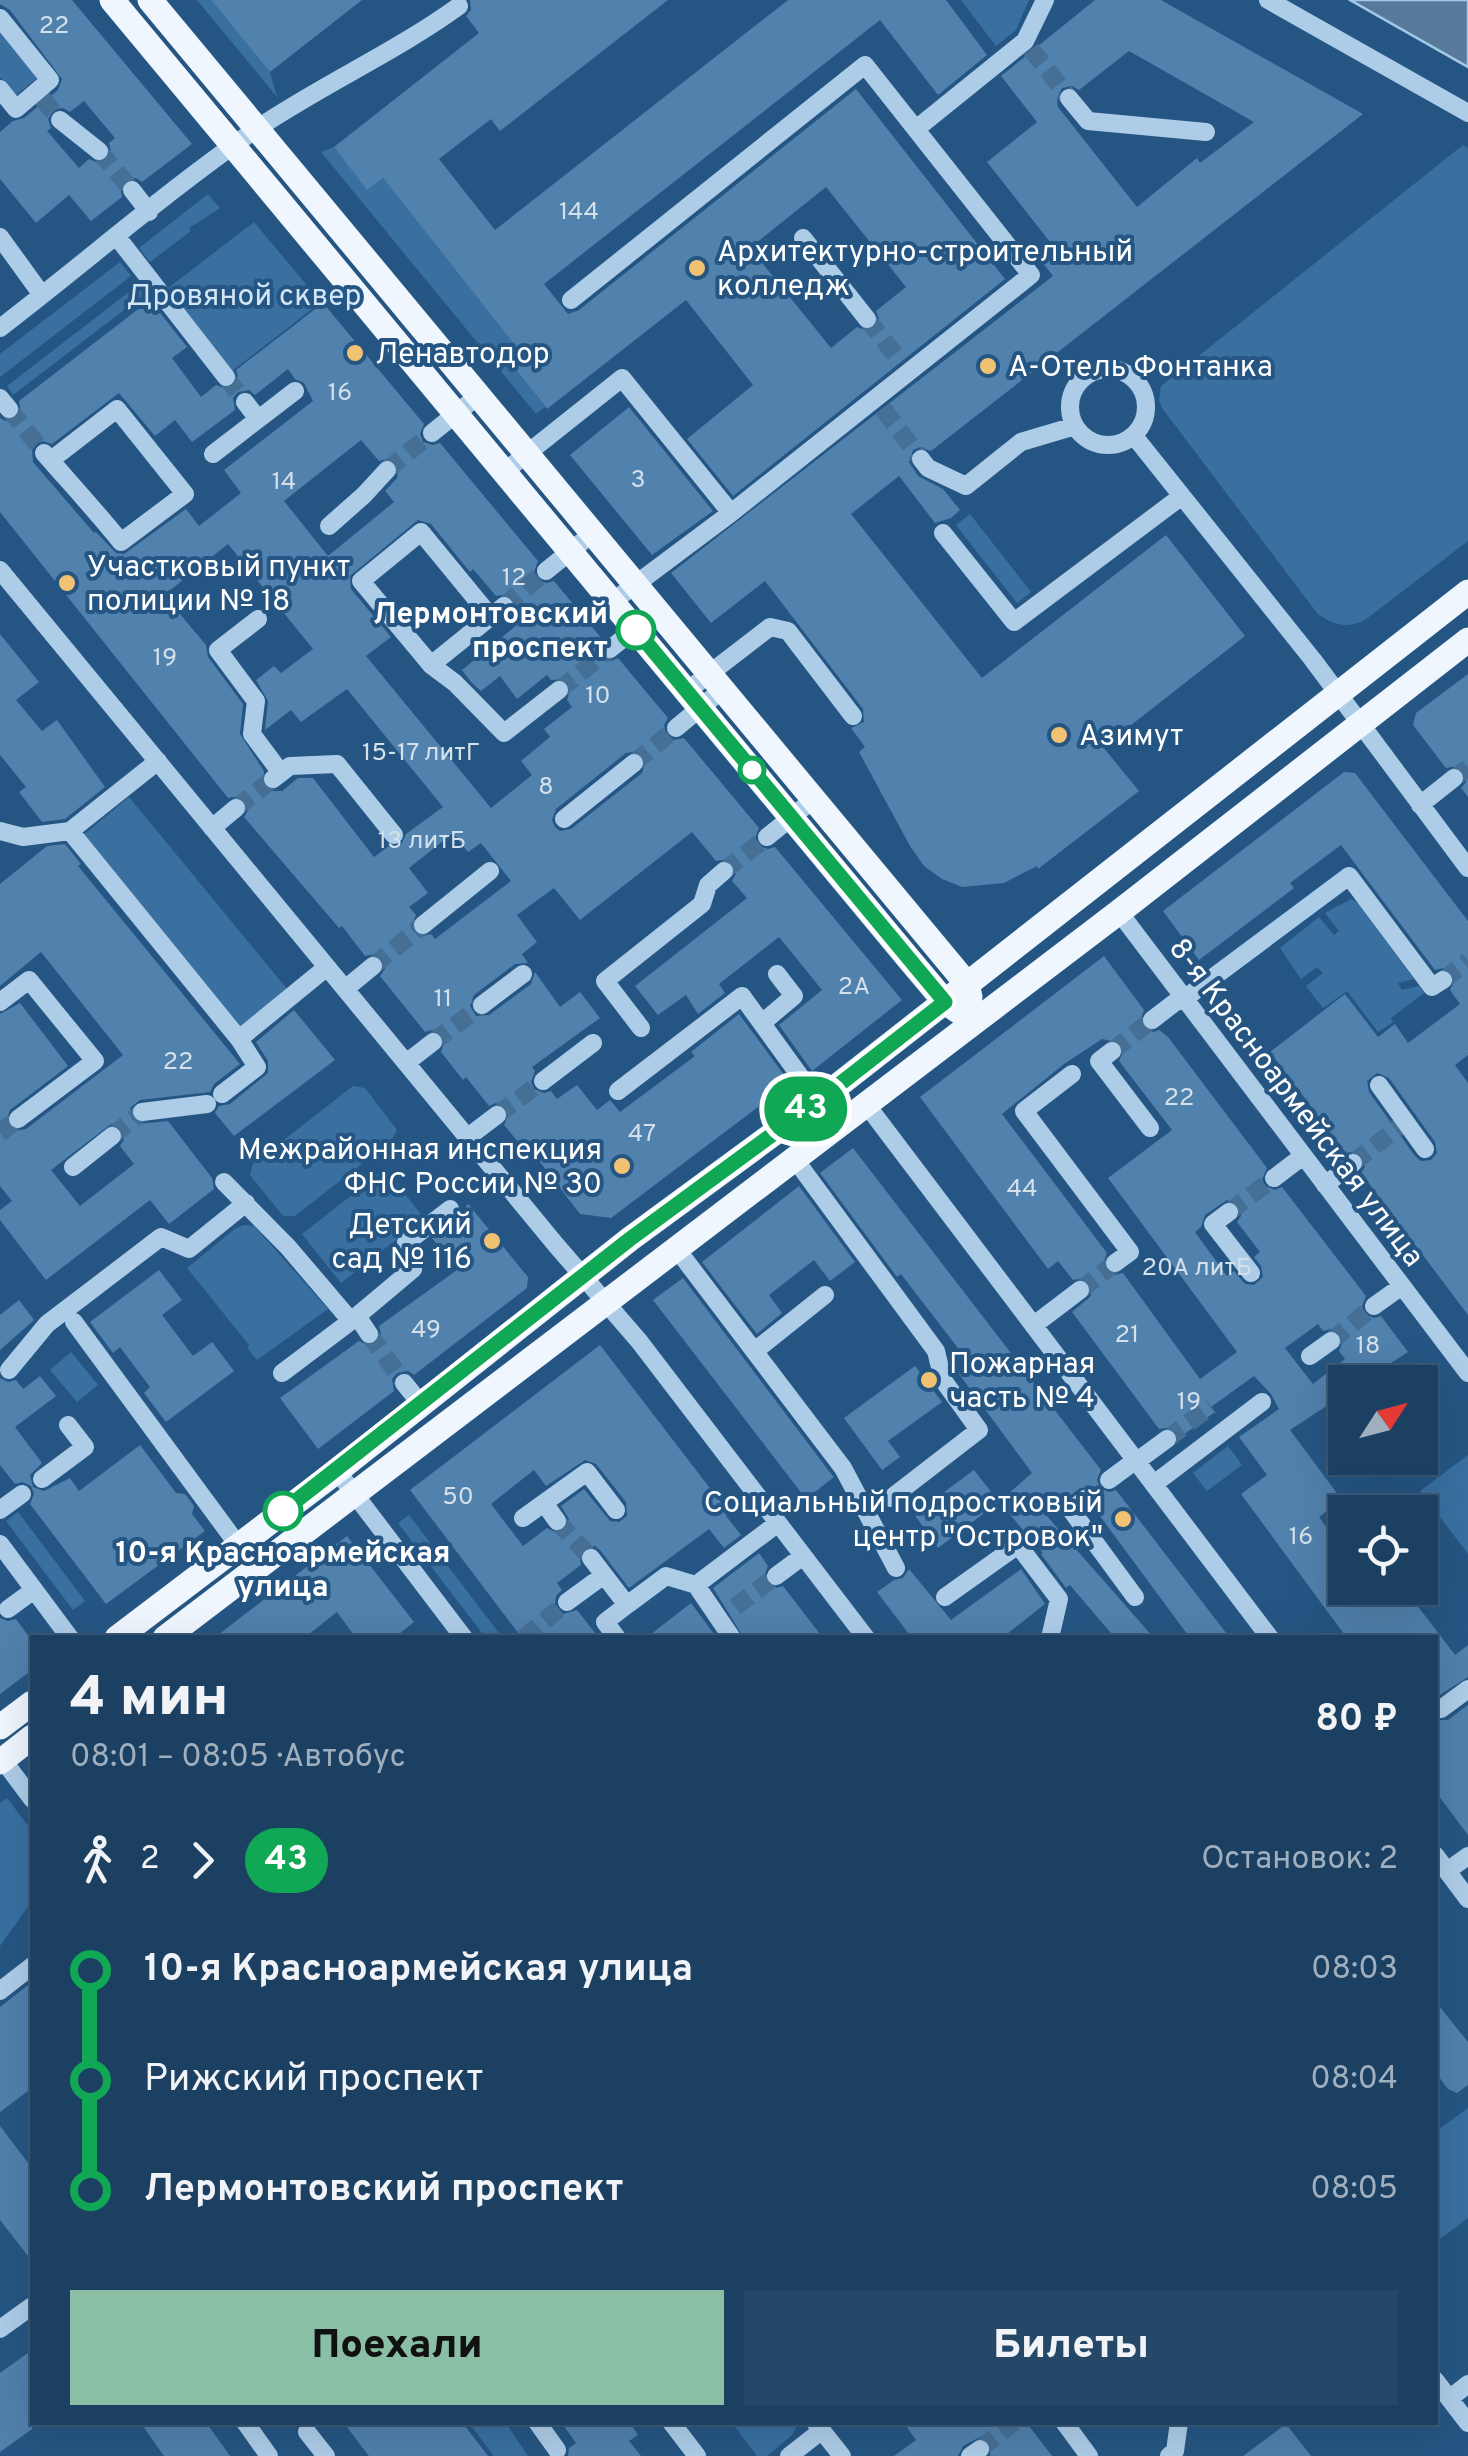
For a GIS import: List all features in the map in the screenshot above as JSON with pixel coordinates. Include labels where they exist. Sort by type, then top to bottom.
[{"type":"main road","points":[[112,0],[945,1002],[974,1022]]},
{"type":"main road","points":[[150,0],[967,984],[974,1022]]},
{"type":"main road","points":[[121,1635],[337,1471],[582,1276],[818,1101],[1468,592]]},
{"type":"main road","points":[[169,1635],[1119,912],[1468,640]]},
{"type":"main road","points":[[0,1727],[30,1704]]},
{"type":"main road","points":[[2,1761],[30,1740]]},
{"type":"street","points":[[916,129],[1028,45],[1045,0]]},
{"type":"street","points":[[1268,0],[1468,113]]},
{"type":"street","points":[[0,328],[257,128],[305,97],[414,38],[458,6]]},
{"type":"street","points":[[0,18],[50,80],[40,94],[16,108],[0,89]]},
{"type":"street","points":[[570,300],[865,65],[1031,276],[904,366],[879,404],[612,602]]},
{"type":"street","points":[[1069,98],[1088,121],[1206,132]]},
{"type":"street","points":[[60,120],[99,151]]},
{"type":"street","points":[[132,190],[149,212]]},
{"type":"street","points":[[118,236],[226,377]]},
{"type":"street","points":[[0,238],[42,295]]},
{"type":"street","points":[[803,238],[867,319]]},
{"type":"street","points":[[1100,370],[1133,370],[1147,404],[1144,422],[1134,436],[1119,445],[1102,446],[1086,439],[1075,426],[1070,413],[1071,399],[1086,376],[1100,370]]},
{"type":"street","points":[[504,472],[622,378],[731,513]]},
{"type":"street","points":[[213,454],[295,391]]},
{"type":"street","points":[[432,433],[478,395]]},
{"type":"street","points":[[245,402],[258,419]]},
{"type":"street","points":[[117,409],[185,494],[121,542],[48,457],[117,409]]},
{"type":"street","points":[[921,459],[928,468],[966,486],[1021,442],[1075,426]]},
{"type":"street","points":[[1134,436],[1468,868]]},
{"type":"street","points":[[328,526],[387,470]]},
{"type":"street","points":[[943,533],[1014,622],[1182,496]]},
{"type":"street","points":[[431,665],[497,611],[421,532],[362,580],[431,665],[455,683],[504,733],[559,690]]},
{"type":"street","points":[[546,571],[593,533]]},
{"type":"street","points":[[1,573],[606,1302],[864,1635]]},
{"type":"street","points":[[610,649],[658,611]]},
{"type":"street","points":[[258,619],[218,650],[256,701],[252,734],[277,776],[290,766],[337,764],[394,835]]},
{"type":"street","points":[[676,728],[694,699],[770,627],[788,631],[853,716]]},
{"type":"street","points":[[0,831],[23,837],[70,831],[158,761]]},
{"type":"street","points":[[564,819],[634,763]]},
{"type":"street","points":[[1420,805],[1454,778]]},
{"type":"street","points":[[766,837],[814,799]]},
{"type":"street","points":[[212,828],[236,808]]},
{"type":"street","points":[[70,831],[257,1066],[214,1099],[142,1112]]},
{"type":"street","points":[[424,925],[490,870]]},
{"type":"street","points":[[641,1028],[605,981],[702,904],[708,885],[724,871]]},
{"type":"street","points":[[1152,1020],[1349,876],[1432,987],[1443,980]]},
{"type":"street","name":"8-я Красноармейская улица","points":[[1119,912],[1468,1373]]},
{"type":"street","points":[[345,989],[373,966]]},
{"type":"street","points":[[239,1039],[327,967]]},
{"type":"street","points":[[482,1005],[523,974]]},
{"type":"street","points":[[762,1023],[794,996],[778,974]]},
{"type":"street","points":[[0,1002],[29,980],[95,1061],[18,1119]]},
{"type":"street","points":[[618,1090],[742,996],[818,1101]]},
{"type":"street","points":[[406,1063],[433,1042]]},
{"type":"street","points":[[543,1081],[593,1043]]},
{"type":"street","points":[[1112,1051],[1099,1060],[1150,1128]]},
{"type":"street","points":[[1072,1074],[1024,1111],[1130,1252],[1115,1264]]},
{"type":"street","points":[[1379,1085],[1425,1148]]},
{"type":"street","points":[[866,1104],[1268,1635]]},
{"type":"street","points":[[1404,1123],[1422,1109]]},
{"type":"street","points":[[468,1138],[497,1116]]},
{"type":"street","points":[[73,1167],[112,1136]]},
{"type":"street","points":[[1274,1178],[1302,1156]]},
{"type":"street","points":[[794,1158],[936,1351],[943,1380],[979,1430],[890,1498]]},
{"type":"street","points":[[1325,1185],[1353,1163]]},
{"type":"street","points":[[224,1182],[369,1334]]},
{"type":"street","points":[[9,1370],[47,1324],[162,1237],[190,1250],[246,1204]]},
{"type":"street","points":[[282,1373],[414,1268],[406,1243],[450,1209]]},
{"type":"street","points":[[1230,1212],[1214,1224],[1251,1273]]},
{"type":"street","points":[[676,1248],[843,1468],[896,1568]]},
{"type":"street","points":[[1374,1306],[1402,1286]]},
{"type":"street","points":[[1034,1325],[1080,1290]]},
{"type":"street","points":[[756,1350],[826,1295]]},
{"type":"street","points":[[74,1322],[238,1545]]},
{"type":"street","points":[[1310,1356],[1330,1340]]},
{"type":"street","points":[[1452,1352],[1468,1340]]},
{"type":"street","points":[[404,1383],[421,1404]]},
{"type":"street","points":[[1154,1484],[1262,1402]]},
{"type":"street","points":[[42,1479],[85,1447],[68,1425]]},
{"type":"street","points":[[1108,1480],[1166,1439]]},
{"type":"street","points":[[337,1471],[462,1635]]},
{"type":"street","points":[[523,1518],[586,1472],[616,1510]]},
{"type":"street","points":[[0,1510],[22,1494]]},
{"type":"street","points":[[1087,1498],[1070,1510],[1135,1598]]},
{"type":"street","points":[[544,1503],[557,1521]]},
{"type":"street","points":[[696,1585],[778,1523]]},
{"type":"street","points":[[0,1544],[68,1635]]},
{"type":"street","points":[[946,1597],[1018,1544],[1059,1599],[1051,1635]]},
{"type":"street","points":[[776,1576],[803,1556]]},
{"type":"street","points":[[591,1558],[627,1605]]},
{"type":"street","points":[[567,1602],[604,1575]]},
{"type":"street","points":[[615,1635],[605,1622],[666,1576],[696,1585],[728,1613],[734,1635]]},
{"type":"street","points":[[8,1610],[34,1590]]},
{"type":"street","points":[[1440,1709],[1468,1689]]},
{"type":"street","points":[[2,1761],[30,1796]]},
{"type":"street","points":[[1447,1871],[1468,1856]]},
{"type":"street","points":[[1438,1859],[1468,1899]]},
{"type":"street","points":[[0,1991],[30,1968]]},
{"type":"street","points":[[0,2329],[30,2307]]},
{"type":"street","points":[[1438,2384],[1468,2422]]},
{"type":"street","points":[[1450,2398],[1468,2384]]},
{"type":"street","points":[[246,2425],[269,2456]]},
{"type":"street","points":[[539,2425],[557,2450]]},
{"type":"street","points":[[673,2425],[696,2456]]},
{"type":"street","points":[[1066,2425],[1090,2456]]},
{"type":"street","points":[[1168,2456],[1175,2451],[1179,2425]]},
{"type":"street","points":[[789,2456],[818,2427],[842,2456]]},
{"type":"street","points":[[307,2432],[326,2456]]},
{"type":"green space","points":[[197,0],[211,0],[270,72],[277,97]]},
{"type":"green space","points":[[961,0],[1029,0],[1016,30],[996,46]]},
{"type":"green space","points":[[0,26],[41,75],[15,96],[0,77]]},
{"type":"green space","points":[[1463,145],[1468,148],[1468,541],[1365,620],[1346,625],[1334,623],[1317,613],[1162,408],[1161,386]]},
{"type":"green space","points":[[334,147],[367,189],[383,178],[521,353],[510,362],[545,407],[536,414],[321,152]]},
{"type":"green space","points":[[208,194],[220,208],[189,228],[191,231],[150,262],[139,248]]},
{"type":"green space","name":"Дровяной сквер","points":[[254,222],[321,302],[232,371],[167,289]]},
{"type":"green space","points":[[120,262],[131,276],[0,377],[0,354]]},
{"type":"green space","points":[[138,285],[145,294],[13,395],[7,386]]},
{"type":"green space","points":[[970,514],[1031,592],[1017,603],[956,525]]},
{"type":"green space","points":[[129,797],[287,989],[239,1029],[82,836]]},
{"type":"green space","points":[[1351,899],[1358,903],[1414,979],[1398,983],[1402,990],[1419,986],[1424,993],[1378,1032],[1347,991],[1323,1008],[1306,986],[1323,973],[1317,967],[1301,979],[1280,948],[1319,917],[1334,935],[1339,931],[1325,913]]},
{"type":"green space","points":[[353,1086],[365,1088],[397,1130],[391,1141],[295,1216],[283,1216],[250,1175],[253,1164]]},
{"type":"green space","points":[[385,1169],[424,1218],[341,1283],[302,1234]]},
{"type":"green space","points":[[245,1225],[254,1226],[328,1309],[257,1360],[187,1268]]},
{"type":"green space","points":[[71,1352],[98,1385],[77,1402],[50,1370]]},
{"type":"green space","points":[[1228,1446],[1242,1465],[1207,1491],[1193,1473]]},
{"type":"green space","points":[[1468,1455],[1468,1554],[1438,1515],[1438,1495],[1423,1495],[1420,1491]]},
{"type":"green space","points":[[18,1512],[85,1601],[73,1610],[6,1521]]},
{"type":"green space","points":[[409,1515],[500,1635],[483,1635],[398,1523]]},
{"type":"green space","points":[[7,1798],[30,1828],[30,1904],[0,1946],[0,1803]]},
{"type":"green space","points":[[1468,2108],[1468,2218],[1438,2240],[1438,2130]]},
{"type":"green space","points":[[471,2425],[507,2425],[528,2456],[494,2456]]},
{"type":"green space","points":[[734,2425],[796,2425],[792,2435],[767,2456],[757,2456]]},
{"type":"shaded area","points":[[1350,0],[1468,0],[1468,67]]},
{"type":"building","points":[[0,0],[72,0],[192,144],[142,182],[136,178],[125,180],[120,186],[122,197],[91,221],[69,195],[36,223],[0,179],[0,132],[58,90],[62,79],[10,10]],"holes":[[[84,101],[115,138],[109,143],[108,159],[98,163],[89,159],[79,168],[47,131],[51,128],[48,119],[55,109],[70,112]]]},
{"type":"building","points":[[211,0],[362,0],[270,72]]},
{"type":"building","points":[[470,0],[668,0],[500,131],[491,119],[439,159],[495,230],[788,0],[946,0],[987,55],[938,95],[880,20],[544,284],[568,314],[579,310],[856,89],[1005,279],[733,496],[687,439],[753,385],[686,300],[547,409],[510,362],[521,353],[383,178],[367,190],[334,147],[479,33],[466,16],[471,10]],"holes":[[[826,187],[906,287],[876,311],[879,318],[875,328],[868,331],[857,327],[831,348],[750,248]]]},
{"type":"building","points":[[1095,0],[1161,0],[1363,114],[931,451],[920,447],[913,450],[909,462],[918,476],[943,489],[960,510],[951,518],[935,523],[899,476],[851,514],[982,678],[1166,535],[1245,636],[1103,747],[1139,791],[1038,869],[1037,866],[1004,883],[962,887],[924,866],[910,846],[859,752],[865,747],[851,728],[864,722],[863,709],[765,581],[711,623],[671,573],[1053,276],[1035,253],[1050,242],[987,162],[1037,122],[1001,76]],"holes":[[[1129,51],[1254,122],[1200,163],[1197,158],[1137,207],[1058,107],[1057,99],[1062,88],[1072,86],[1079,90]]]},
{"type":"building","points":[[150,300],[187,347],[172,358],[201,397],[216,385],[227,389],[234,386],[236,370],[323,303],[424,424],[420,434],[423,442],[440,443],[538,561],[534,572],[537,580],[554,581],[602,639],[598,650],[601,657],[611,661],[618,658],[668,718],[664,725],[666,735],[673,740],[684,738],[759,828],[755,838],[758,846],[775,847],[902,1000],[812,1071],[779,1025],[822,990],[779,937],[719,984],[725,993],[698,1014],[686,995],[658,1015],[635,986],[747,898],[732,881],[736,874],[734,864],[727,859],[716,861],[692,832],[580,920],[554,888],[517,915],[537,942],[522,954],[528,963],[515,964],[474,995],[470,1006],[476,1016],[489,1015],[531,984],[535,972],[560,1007],[580,992],[600,1018],[532,1067],[534,1089],[551,1091],[557,1099],[577,1085],[597,1110],[610,1100],[620,1112],[695,1056],[691,1052],[739,1014],[790,1083],[611,1218],[580,1214],[533,1153],[529,1155],[504,1125],[509,1114],[506,1107],[496,1103],[489,1106],[466,1077],[463,1080],[441,1052],[445,1041],[442,1034],[425,1032],[380,976],[385,969],[383,959],[376,954],[365,956],[342,926],[339,928],[244,817],[248,811],[246,801],[239,796],[228,798],[0,512],[0,418],[16,419],[21,412],[19,401]],"holes":[[[288,369],[304,383],[313,401],[224,470],[241,493],[199,526],[186,509],[124,554],[116,553],[94,533],[33,462],[32,450],[37,443],[52,444],[119,393],[155,436],[175,420],[192,442],[235,410],[233,398],[238,392],[249,390],[255,395]],[[361,440],[379,461],[391,458],[399,465],[397,478],[385,491],[394,502],[328,556],[284,501]],[[418,520],[431,524],[470,572],[473,569],[496,596],[508,594],[516,603],[512,616],[518,624],[462,670],[471,682],[481,691],[500,676],[517,699],[547,675],[551,680],[565,679],[571,687],[567,700],[572,707],[544,729],[550,737],[521,761],[532,775],[491,808],[366,656],[391,637],[351,589],[350,576]],[[228,544],[313,649],[281,673],[274,666],[256,680],[268,701],[265,730],[291,710],[301,722],[347,689],[443,807],[406,834],[401,845],[389,846],[374,857],[313,778],[298,778],[282,791],[269,791],[263,786],[264,771],[240,734],[243,704],[208,657],[206,645],[164,595]],[[638,751],[646,760],[642,773],[571,829],[560,831],[555,827],[552,820],[556,809],[626,753]],[[453,833],[468,852],[481,843],[511,881],[435,939],[431,934],[419,937],[411,928],[416,915],[409,907],[428,893],[409,868]]]},
{"type":"building","points":[[629,407],[713,511],[652,555],[570,455]]},
{"type":"building","points":[[0,634],[39,682],[16,700],[42,731],[57,720],[105,787],[65,819],[42,822],[19,792],[26,787],[0,755]]},
{"type":"building","points":[[1468,674],[1468,797],[1461,788],[1466,782],[1464,771],[1458,766],[1446,768],[1413,725],[1416,713]]},
{"type":"building","points":[[1344,772],[1355,773],[1468,921],[1468,1055],[1455,1065],[1468,1083],[1468,1315],[1361,1173],[1365,1167],[1363,1156],[1357,1151],[1346,1153],[1270,1052],[1345,994],[1378,1037],[1395,1024],[1408,1043],[1460,1004],[1450,990],[1455,980],[1453,973],[1443,968],[1435,970],[1341,845],[1290,883],[1294,888],[1199,960],[1163,911]],"holes":[[[1377,1073],[1389,1078],[1435,1142],[1437,1153],[1431,1160],[1421,1161],[1415,1156],[1369,1092],[1367,1081]]]},
{"type":"building","points":[[65,844],[81,864],[78,866],[240,1064],[214,1084],[210,1092],[140,1100],[130,1108],[132,1119],[138,1124],[168,1121],[212,1178],[214,1189],[169,1224],[150,1200],[46,1280],[0,1220],[0,1210],[12,1201],[0,1186],[0,1014],[20,1003],[68,1066],[10,1110],[6,1121],[14,1131],[26,1129],[123,1055],[41,952],[0,986],[0,884],[47,846]],"holes":[[[111,1124],[122,1129],[124,1140],[120,1146],[134,1164],[80,1206],[51,1170]]]},
{"type":"building","points":[[1104,956],[1144,1010],[1140,1021],[1143,1028],[1159,1030],[1168,1037],[1267,1168],[1262,1179],[1265,1186],[1275,1190],[1282,1187],[1366,1296],[1364,1314],[1381,1316],[1408,1352],[1388,1365],[1337,1365],[1345,1359],[1339,1351],[1343,1341],[1340,1333],[1323,1331],[1318,1324],[1285,1348],[1313,1384],[1328,1372],[1328,1405],[1290,1430],[1338,1495],[1328,1495],[1328,1510],[1319,1517],[1328,1529],[1328,1605],[1417,1605],[1455,1655],[1468,1645],[1468,1677],[1438,1696],[1438,1635],[1345,1635],[1241,1494],[1267,1475],[1239,1437],[1279,1409],[1254,1376],[1211,1407],[1215,1412],[1179,1438],[1171,1427],[1159,1429],[1072,1312],[1091,1296],[1090,1283],[1084,1278],[1073,1280],[1058,1261],[1048,1269],[920,1097]],"holes":[[[1102,1039],[1121,1043],[1124,1050],[1119,1061],[1172,1130],[1108,1178],[1237,1352],[1200,1379],[1123,1273],[1106,1271],[1103,1263],[1107,1253],[1002,1114]],[[1227,1200],[1239,1205],[1241,1216],[1237,1222],[1260,1252],[1254,1257],[1263,1277],[1254,1285],[1245,1284],[1234,1271],[1227,1276],[1195,1232],[1205,1215]]]},
{"type":"building","points":[[294,1010],[335,1060],[234,1136],[215,1113],[219,1106],[230,1104],[268,1073],[268,1061],[256,1042]]},
{"type":"building","points":[[853,1148],[1101,1470],[1097,1480],[1100,1488],[1116,1490],[1228,1635],[1188,1635],[1094,1508],[1099,1497],[1093,1487],[1080,1488],[1046,1515],[1151,1635],[1112,1635],[1070,1585],[1066,1588],[1043,1553],[999,1502],[1032,1473],[959,1374],[971,1365],[901,1274],[897,1277],[820,1173]]},
{"type":"building","points":[[799,1186],[855,1262],[830,1281],[814,1260],[769,1295],[782,1313],[757,1334],[702,1262]]},
{"type":"building","points":[[468,1204],[528,1277],[527,1288],[414,1375],[408,1371],[397,1373],[392,1379],[394,1391],[318,1449],[280,1398],[359,1341],[369,1346],[377,1344],[379,1326],[457,1270],[432,1238],[458,1219]]},
{"type":"building","points":[[159,1270],[182,1300],[162,1315],[193,1356],[212,1342],[234,1371],[166,1422],[144,1393],[150,1387],[120,1347],[113,1353],[90,1322]]},
{"type":"building","points":[[683,1278],[834,1477],[806,1499],[653,1300]]},
{"type":"building","points":[[19,1300],[34,1320],[0,1350],[0,1315]]},
{"type":"building","points":[[600,1345],[729,1513],[726,1516],[741,1535],[724,1548],[709,1529],[629,1588],[600,1550],[595,1546],[584,1548],[579,1554],[581,1565],[557,1583],[562,1590],[555,1604],[563,1614],[577,1610],[597,1635],[520,1635],[410,1490]],"holes":[[[585,1460],[596,1464],[626,1502],[627,1516],[619,1522],[610,1521],[584,1489],[561,1506],[569,1519],[565,1530],[557,1533],[547,1528],[523,1546],[491,1504],[534,1470],[546,1486]]]},
{"type":"building","points":[[915,1366],[942,1402],[888,1441],[900,1457],[882,1470],[844,1418]]},
{"type":"building","points":[[40,1376],[56,1396],[15,1427],[42,1463],[30,1475],[33,1487],[44,1491],[70,1478],[79,1491],[140,1445],[176,1493],[185,1494],[194,1506],[192,1514],[205,1531],[106,1604],[30,1504],[34,1494],[31,1486],[15,1484],[0,1465],[0,1378],[16,1380],[23,1389]]},
{"type":"building","points":[[974,1470],[999,1502],[938,1548],[914,1514]]},
{"type":"building","points":[[347,1536],[414,1622],[398,1635],[354,1635],[337,1612],[308,1635],[218,1635]]},
{"type":"building","points":[[759,1553],[768,1566],[764,1576],[767,1584],[783,1586],[821,1635],[742,1635],[713,1588]]},
{"type":"building","points":[[909,1569],[951,1620],[1021,1569],[1045,1604],[1006,1635],[910,1635],[877,1592],[903,1578]]},
{"type":"building","points":[[691,1603],[715,1635],[650,1635]]},
{"type":"building","points":[[0,1618],[16,1619],[30,1638],[30,1672],[0,1694]]},
{"type":"building","points":[[1468,1705],[1468,1835],[1438,1795],[1438,1720],[1448,1720]]},
{"type":"building","points":[[30,1984],[30,2090],[0,2112],[0,2007]]},
{"type":"building","points":[[1438,2005],[1468,2042],[1468,2085],[1457,2093],[1448,2089],[1438,2076]]},
{"type":"building","points":[[0,2126],[30,2165],[30,2258],[0,2220]]},
{"type":"building","points":[[30,2351],[32,2429],[0,2452],[0,2373]]},
{"type":"building","points":[[142,2425],[208,2425],[230,2456],[164,2456]]},
{"type":"building","points":[[345,2425],[464,2425],[488,2456],[369,2456]]},
{"type":"building","points":[[563,2425],[631,2425],[638,2435],[629,2441],[641,2456],[568,2456],[569,2448],[576,2443]]},
{"type":"building","points":[[905,2425],[1028,2425],[1052,2456],[990,2456],[991,2443],[980,2437],[963,2446],[958,2456],[894,2456],[916,2440]]},
{"type":"building","points":[[1287,2425],[1311,2456],[1243,2456]]},
{"type":"tunnel","points":[[1031,49],[1069,98]]},
{"type":"tunnel","points":[[42,98],[60,120]]},
{"type":"tunnel","points":[[99,151],[132,190]]},
{"type":"tunnel","points":[[867,319],[900,361]]},
{"type":"tunnel","points":[[226,377],[245,402]]},
{"type":"tunnel","points":[[9,409],[44,453]]},
{"type":"tunnel","points":[[883,409],[921,459]]},
{"type":"tunnel","points":[[387,470],[432,433]]},
{"type":"tunnel","points":[[504,606],[546,571]]},
{"type":"tunnel","points":[[559,690],[610,649]]},
{"type":"tunnel","points":[[634,763],[676,728]]},
{"type":"tunnel","points":[[1454,778],[1468,768]]},
{"type":"tunnel","points":[[236,808],[273,779]]},
{"type":"tunnel","points":[[724,871],[767,837]]},
{"type":"tunnel","points":[[373,966],[423,925]]},
{"type":"tunnel","points":[[1443,980],[1468,961]]},
{"type":"tunnel","points":[[433,1042],[482,1005]]},
{"type":"tunnel","points":[[1112,1051],[1152,1020]]},
{"type":"tunnel","points":[[497,1115],[543,1081]]},
{"type":"tunnel","points":[[112,1136],[142,1112]]},
{"type":"tunnel","points":[[0,1133],[18,1119]]},
{"type":"tunnel","points":[[1353,1163],[1401,1125]]},
{"type":"tunnel","points":[[1229,1212],[1274,1178]]},
{"type":"tunnel","points":[[1080,1290],[1115,1263]]},
{"type":"tunnel","points":[[1331,1341],[1374,1306]]},
{"type":"tunnel","points":[[369,1334],[404,1383]]},
{"type":"tunnel","points":[[1167,1439],[1211,1406]]},
{"type":"tunnel","points":[[557,1521],[591,1558]]},
{"type":"tunnel","points":[[735,1607],[776,1576]]},
{"type":"tunnel","points":[[528,1635],[567,1602]]},
{"type":"tunnel","points":[[980,2449],[1010,2425]]},
{"type":"bus line","name":"43","points":[[283,1511],[630,1239],[945,1002],[636,630]]},
{"type":"place","name":"Архитектурно-строительный колледж","points":[[697,268]]},
{"type":"place","name":"Ленавтодор","points":[[355,353]]},
{"type":"place","name":"A-Отель Фонтанка","points":[[988,366]]},
{"type":"place","name":"Участковый пункт полиции № 18","points":[[67,583]]},
{"type":"place","name":"Лермонтовский проспект","points":[[636,630]]},
{"type":"place","name":"Азимут","points":[[1059,735]]},
{"type":"place","name":"Межрайонная инспекция ФНС России № 30","points":[[622,1166]]},
{"type":"place","name":"Детский сад № 116","points":[[492,1241]]},
{"type":"place","name":"Пожарная часть № 4","points":[[929,1380]]},
{"type":"place","name":"10-я Красноармейская улица","points":[[283,1511]]},
{"type":"place","name":"Социальный подростковый центр \"Островок\"","points":[[1123,1519]]}]
